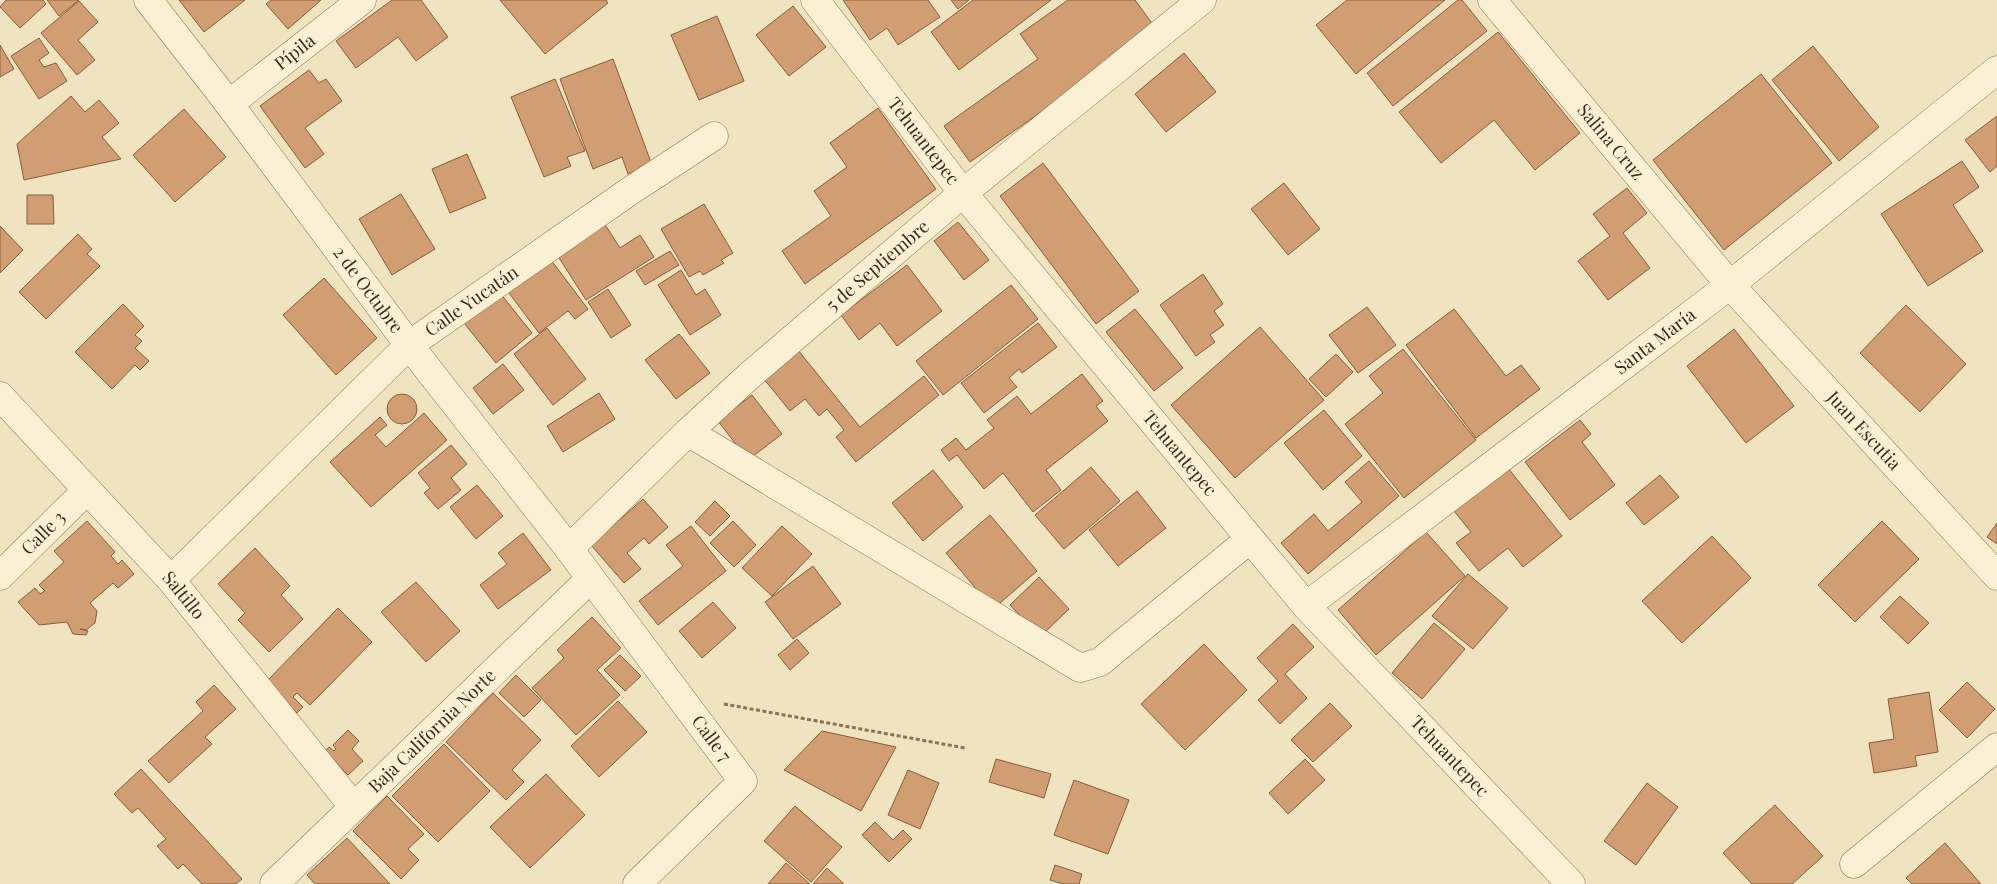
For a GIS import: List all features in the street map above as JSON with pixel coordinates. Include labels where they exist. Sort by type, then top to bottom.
[{"type":"street","name":"2 de Octubre","points":[[148,0],[229,104],[409,345],[569,549],[590,579]]},
{"type":"street","name":"Pípila","points":[[229,104],[362,0]]},
{"type":"street","name":"Tehuantepec","points":[[815,0],[963,193],[1306,606],[1571,884]]},
{"type":"street","name":"5 de Septiembre","points":[[569,549],[688,432],[749,376],[963,193],[1202,0]]},
{"type":"street","name":"Salina Cruz","points":[[1492,0],[1730,285]]},
{"type":"street","name":"Santa María","points":[[1306,606],[1730,285],[1997,70]]},
{"type":"street","name":"Calle Yucatán","points":[[171,580],[409,345],[630,191],[714,136]]},
{"type":"street","name":"Juan Escutia","points":[[1730,285],[1997,576]]},
{"type":"street","name":"Saltillo","points":[[0,396],[171,580],[353,806]]},
{"type":"street","points":[[688,432],[1080,668],[1100,662],[1250,539]]},
{"type":"street","name":"Calle 3","points":[[0,576],[87,490]]},
{"type":"street","name":"Calle 7","points":[[590,579],[743,781],[637,884]]},
{"type":"street","name":"Baja California Norte","points":[[274,884],[590,579]]},
{"type":"street","points":[[1854,864],[1997,747]]},
{"type":"path","points":[[680,696],[965,748]]},
{"type":"building","points":[[6,0],[43,0],[46,4],[20,28],[0,7]]},
{"type":"building","points":[[47,0],[79,0],[59,16]]},
{"type":"building","points":[[179,0],[245,0],[204,32]]},
{"type":"building","points":[[271,0],[321,0],[288,29],[266,4]]},
{"type":"building","points":[[392,0],[421,0],[448,37],[416,61],[398,37],[356,68],[336,41]]},
{"type":"building","points":[[500,0],[606,0],[608,3],[545,54]]},
{"type":"building","points":[[843,0],[928,0],[940,17],[898,45],[887,28],[870,40]]},
{"type":"building","points":[[951,0],[969,0],[958,9]]},
{"type":"building","points":[[973,0],[1051,0],[959,70],[931,32]]},
{"type":"building","points":[[1068,0],[1135,0],[1157,30],[970,162],[944,126],[1038,59],[1020,34]]},
{"type":"building","points":[[1347,0],[1445,0],[1356,74],[1316,25]]},
{"type":"building","points":[[1458,0],[1462,0],[1487,31],[1393,106],[1367,73]]},
{"type":"building","points":[[79,1],[98,22],[78,40],[95,60],[77,75],[41,33]]},
{"type":"building","points":[[793,6],[826,47],[789,76],[756,35]]},
{"type":"building","points":[[717,16],[744,81],[699,100],[671,35]]},
{"type":"building","points":[[1498,32],[1580,133],[1535,170],[1494,120],[1441,163],[1399,112]]},
{"type":"building","points":[[39,38],[49,53],[39,60],[44,67],[56,63],[67,81],[39,99],[11,56]]},
{"type":"building","points":[[0,45],[14,69],[0,77]]},
{"type":"building","points":[[1813,46],[1879,127],[1839,161],[1772,80]]},
{"type":"building","points":[[1184,53],[1216,92],[1166,132],[1135,94]]},
{"type":"building","points":[[613,59],[652,165],[628,174],[622,157],[593,169],[560,79]]},
{"type":"building","points":[[309,70],[319,83],[326,79],[342,101],[305,128],[324,154],[305,168],[260,106]]},
{"type":"building","points":[[1761,74],[1832,163],[1724,250],[1653,160]]},
{"type":"building","points":[[555,79],[585,151],[567,157],[571,166],[544,177],[511,97]]},
{"type":"building","points":[[71,96],[85,112],[99,100],[119,123],[102,137],[121,159],[24,180],[17,144]]},
{"type":"building","points":[[878,108],[936,189],[805,284],[782,251],[831,216],[814,191],[847,167],[830,143]]},
{"type":"building","points":[[184,109],[226,157],[175,202],[133,155]]},
{"type":"building","points":[[1997,116],[1997,166],[1990,172],[1965,140]]},
{"type":"building","points":[[467,154],[486,198],[450,213],[432,169]]},
{"type":"building","points":[[1962,161],[1979,187],[1953,205],[1983,251],[1928,286],[1881,214]]},
{"type":"building","points":[[1043,163],[1139,291],[1096,324],[1000,196]]},
{"type":"building","points":[[1284,183],[1320,229],[1288,255],[1251,209]]},
{"type":"building","points":[[1627,188],[1647,213],[1623,233],[1650,268],[1608,300],[1578,261],[1610,236],[1593,214]]},
{"type":"building","points":[[401,194],[435,249],[392,275],[359,219]]},
{"type":"building","points":[[27,195],[53,195],[54,224],[27,224]]},
{"type":"building","points":[[704,204],[733,253],[721,260],[724,263],[703,275],[700,271],[689,277],[661,229]]},
{"type":"building","points":[[958,222],[989,260],[964,280],[934,241]]},
{"type":"building","points":[[604,223],[620,248],[640,235],[654,257],[586,300],[556,253]]},
{"type":"building","points":[[0,226],[23,250],[0,273]]},
{"type":"building","points":[[78,234],[92,249],[87,254],[100,266],[46,319],[19,292]]},
{"type":"building","points":[[670,251],[679,265],[645,285],[636,271]]},
{"type":"building","points":[[548,256],[588,309],[575,319],[568,311],[539,333],[506,289]]},
{"type":"building","points":[[907,265],[942,311],[897,346],[880,323],[859,340],[841,315]]},
{"type":"building","points":[[681,270],[696,295],[705,289],[721,315],[690,335],[658,285]]},
{"type":"building","points":[[1203,274],[1223,304],[1214,311],[1224,325],[1210,335],[1215,342],[1196,356],[1160,305]]},
{"type":"building","points":[[324,278],[377,338],[336,375],[283,315]]},
{"type":"building","points":[[1011,285],[1038,319],[943,395],[916,361]]},
{"type":"building","points":[[608,289],[631,325],[611,338],[588,302]]},
{"type":"building","points":[[500,293],[532,333],[496,363],[464,323]]},
{"type":"building","points":[[123,304],[144,326],[135,335],[142,341],[135,348],[149,361],[140,370],[135,365],[112,389],[75,352]]},
{"type":"building","points":[[1906,305],[1966,364],[1920,412],[1860,353]]},
{"type":"building","points":[[1367,307],[1396,345],[1358,373],[1329,335]]},
{"type":"building","points":[[1135,309],[1183,368],[1154,391],[1106,332]]},
{"type":"building","points":[[1454,309],[1506,376],[1521,365],[1540,389],[1476,438],[1406,345]]},
{"type":"building","points":[[1038,323],[1057,347],[1022,373],[1019,369],[1009,378],[1017,387],[984,413],[961,383]]},
{"type":"building","points":[[1260,327],[1324,400],[1235,478],[1171,405]]},
{"type":"building","points":[[547,328],[586,379],[553,405],[514,354]]},
{"type":"building","points":[[1734,329],[1794,406],[1746,443],[1687,366]]},
{"type":"building","points":[[679,334],[710,373],[676,399],[645,360]]},
{"type":"building","points":[[1403,349],[1476,440],[1404,498],[1345,424],[1383,393],[1369,376]]},
{"type":"building","points":[[798,350],[860,427],[924,376],[939,395],[856,462],[836,437],[844,430],[827,409],[819,416],[805,399],[790,411],[763,378]]},
{"type":"building","points":[[1336,354],[1353,372],[1326,397],[1309,379]]},
{"type":"building","points":[[503,364],[524,390],[493,414],[473,388]]},
{"type":"building","points":[[1082,374],[1103,401],[1096,406],[1108,421],[1046,470],[1061,490],[1033,512],[1003,473],[984,489],[957,455],[949,461],[941,450],[956,438],[966,450],[994,428],[987,420],[1017,396],[1031,414]]},
{"type":"building","points":[[599,393],[615,419],[563,452],[547,426]]},
{"type":"building","points":[[402,394],[413,398],[417,409],[413,420],[402,424],[391,420],[387,409],[391,398]]},
{"type":"building","points":[[752,395],[782,434],[748,460],[718,421]]},
{"type":"building","points":[[1324,410],[1362,456],[1323,490],[1284,443]]},
{"type":"building","points":[[424,413],[447,440],[371,507],[330,462],[380,417],[387,425],[375,435],[386,447]]},
{"type":"building","points":[[1580,420],[1591,434],[1582,442],[1615,485],[1570,520],[1525,462]]},
{"type":"building","points":[[451,445],[467,464],[451,478],[461,490],[438,509],[424,493],[430,488],[418,473]]},
{"type":"building","points":[[1369,461],[1399,496],[1308,574],[1281,543],[1314,514],[1328,531],[1362,502],[1345,482]]},
{"type":"building","points":[[1091,467],[1120,501],[1064,549],[1035,515]]},
{"type":"building","points":[[1508,468],[1562,536],[1523,567],[1508,548],[1479,571],[1456,543],[1471,532],[1454,511]]},
{"type":"building","points":[[933,470],[963,507],[923,541],[892,503]]},
{"type":"building","points":[[1660,475],[1679,497],[1644,525],[1626,503]]},
{"type":"building","points":[[477,485],[503,516],[476,539],[450,507]]},
{"type":"building","points":[[1137,491],[1166,528],[1118,566],[1089,530]]},
{"type":"building","points":[[643,499],[668,527],[649,544],[644,538],[627,553],[641,569],[624,583],[591,545]]},
{"type":"building","points":[[715,501],[730,516],[710,536],[695,522]]},
{"type":"building","points":[[990,515],[1037,571],[993,609],[946,553]]},
{"type":"building","points":[[87,521],[115,552],[111,556],[118,564],[122,560],[134,574],[118,588],[113,583],[90,603],[97,611],[95,623],[86,630],[80,629],[88,631],[86,635],[73,634],[67,622],[39,625],[18,602],[35,588],[40,594],[45,591],[39,585],[64,562],[54,551]]},
{"type":"building","points":[[733,521],[756,545],[734,567],[710,543]]},
{"type":"building","points":[[1882,521],[1919,559],[1855,622],[1818,585]]},
{"type":"building","points":[[1997,523],[1997,544],[1987,537]]},
{"type":"building","points":[[691,526],[726,571],[658,625],[639,601],[683,566],[666,545]]},
{"type":"building","points":[[782,526],[812,554],[772,596],[742,568]]},
{"type":"building","points":[[1426,532],[1465,576],[1376,655],[1338,610]]},
{"type":"building","points":[[523,533],[551,570],[498,609],[480,585],[507,564],[498,553]]},
{"type":"building","points":[[1712,536],[1751,578],[1682,643],[1642,601]]},
{"type":"building","points":[[255,548],[290,586],[281,595],[303,619],[269,652],[238,620],[245,613],[218,584]]},
{"type":"building","points":[[813,566],[841,604],[793,639],[765,602]]},
{"type":"building","points":[[1468,574],[1508,608],[1473,649],[1432,616]]},
{"type":"building","points":[[1039,577],[1069,609],[1040,637],[1010,605]]},
{"type":"building","points":[[416,582],[460,631],[426,662],[381,612]]},
{"type":"building","points":[[1900,596],[1929,623],[1908,644],[1880,617]]},
{"type":"building","points":[[713,602],[736,628],[702,658],[679,631]]},
{"type":"building","points":[[338,608],[372,642],[310,705],[297,693],[293,697],[303,707],[297,713],[266,682]]},
{"type":"building","points":[[592,617],[621,648],[597,670],[620,695],[576,735],[532,688],[564,658],[557,650]]},
{"type":"building","points":[[1434,623],[1465,649],[1422,699],[1392,673]]},
{"type":"building","points":[[1293,624],[1314,647],[1285,674],[1307,698],[1280,724],[1258,700],[1278,681],[1257,658]]},
{"type":"building","points":[[797,639],[809,653],[790,670],[778,655]]},
{"type":"building","points":[[1204,644],[1247,690],[1185,750],[1141,704]]},
{"type":"building","points":[[620,655],[641,676],[625,691],[604,670]]},
{"type":"building","points":[[516,675],[541,700],[524,717],[499,693]]},
{"type":"building","points":[[1967,682],[1995,709],[1967,738],[1939,710]]},
{"type":"building","points":[[214,685],[236,709],[205,737],[212,744],[169,783],[148,761],[203,711],[196,702]]},
{"type":"building","points":[[1929,692],[1938,752],[1915,756],[1917,766],[1874,773],[1869,743],[1894,739],[1888,699]]},
{"type":"building","points":[[493,693],[541,740],[512,770],[524,782],[506,800],[446,742]]},
{"type":"building","points":[[618,701],[647,732],[599,777],[571,746]]},
{"type":"building","points":[[1330,703],[1352,726],[1313,762],[1291,740]]},
{"type":"building","points":[[348,730],[359,741],[352,749],[363,761],[348,775],[325,751],[329,747],[334,751],[336,749],[333,745]]},
{"type":"building","points":[[822,731],[896,747],[861,811],[784,770]]},
{"type":"building","points":[[444,744],[490,791],[438,842],[392,796]]},
{"type":"building","points":[[996,759],[1051,774],[1044,798],[989,782]]},
{"type":"building","points":[[1305,759],[1325,780],[1288,814],[1269,793]]},
{"type":"building","points":[[141,769],[242,879],[236,884],[202,884],[183,864],[178,869],[157,846],[166,839],[138,808],[132,813],[114,794]]},
{"type":"building","points":[[908,770],[939,783],[920,829],[888,815]]},
{"type":"building","points":[[546,774],[585,815],[530,868],[490,827]]},
{"type":"building","points":[[1074,780],[1129,800],[1108,854],[1054,835]]},
{"type":"building","points":[[1647,783],[1678,807],[1636,865],[1604,841]]},
{"type":"building","points":[[387,796],[424,834],[408,849],[419,860],[401,879],[353,831]]},
{"type":"building","points":[[1775,805],[1823,856],[1792,884],[1752,884],[1723,853]]},
{"type":"building","points":[[795,806],[842,847],[811,882],[764,841]]},
{"type":"building","points":[[875,822],[893,840],[903,830],[912,839],[889,862],[862,835]]},
{"type":"building","points":[[347,838],[390,884],[315,884],[307,875]]},
{"type":"building","points":[[1945,843],[1981,884],[1912,884],[1906,878]]},
{"type":"building","points":[[786,863],[810,884],[768,884]]},
{"type":"building","points":[[1055,865],[1082,874],[1079,884],[1063,884],[1050,880]]},
{"type":"building","points":[[827,868],[844,884],[813,884]]}]
